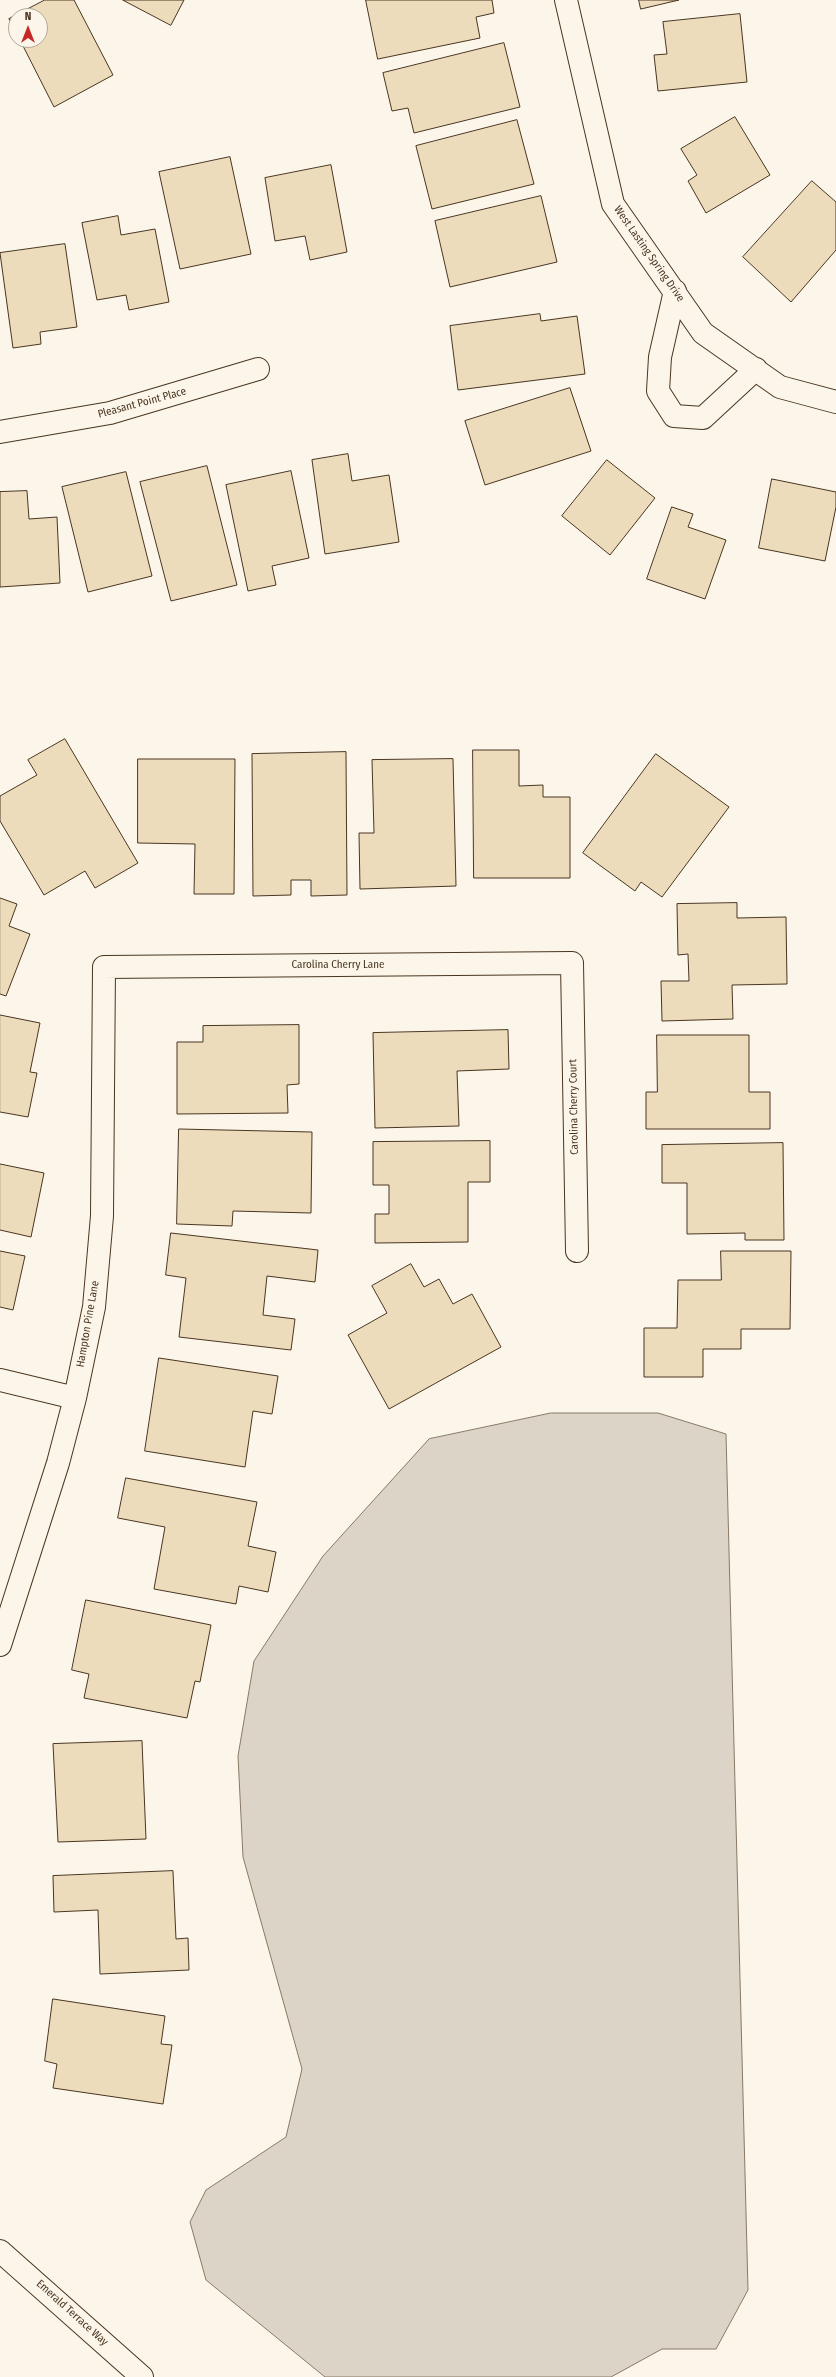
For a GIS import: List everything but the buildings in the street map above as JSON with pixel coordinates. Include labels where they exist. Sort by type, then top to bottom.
[{"type":"street","name":"West Lasting Spring Drive","points":[[566,0],[613,204],[704,333],[780,386],[836,402]]},
{"type":"street","points":[[675,291],[660,358],[658,391],[674,416],[703,418],[756,369]]},
{"type":"street","name":"Pleasant Point Place","points":[[0,432],[110,413],[258,369]]},
{"type":"street","name":"Carolina Cherry Lane","points":[[104,967],[572,963]]},
{"type":"street","name":"Carolina Cherry Court","points":[[572,963],[577,1251]]},
{"type":"street","name":"Hampton Pine Lane","points":[[0,1646],[58,1463],[75,1398],[94,1307],[102,1216],[104,967]]},
{"type":"street","points":[[0,1380],[75,1398]]},
{"type":"street","name":"Emerald Terrace Way","points":[[0,2251],[142,2377]]},
{"type":"shaded area","points":[[551,1413],[658,1413],[726,1434],[748,2290],[716,2349],[662,2349],[611,2377],[325,2377],[206,2280],[190,2222],[206,2190],[286,2137],[302,2069],[243,1857],[238,1756],[254,1661],[323,1556],[429,1439]]}]
